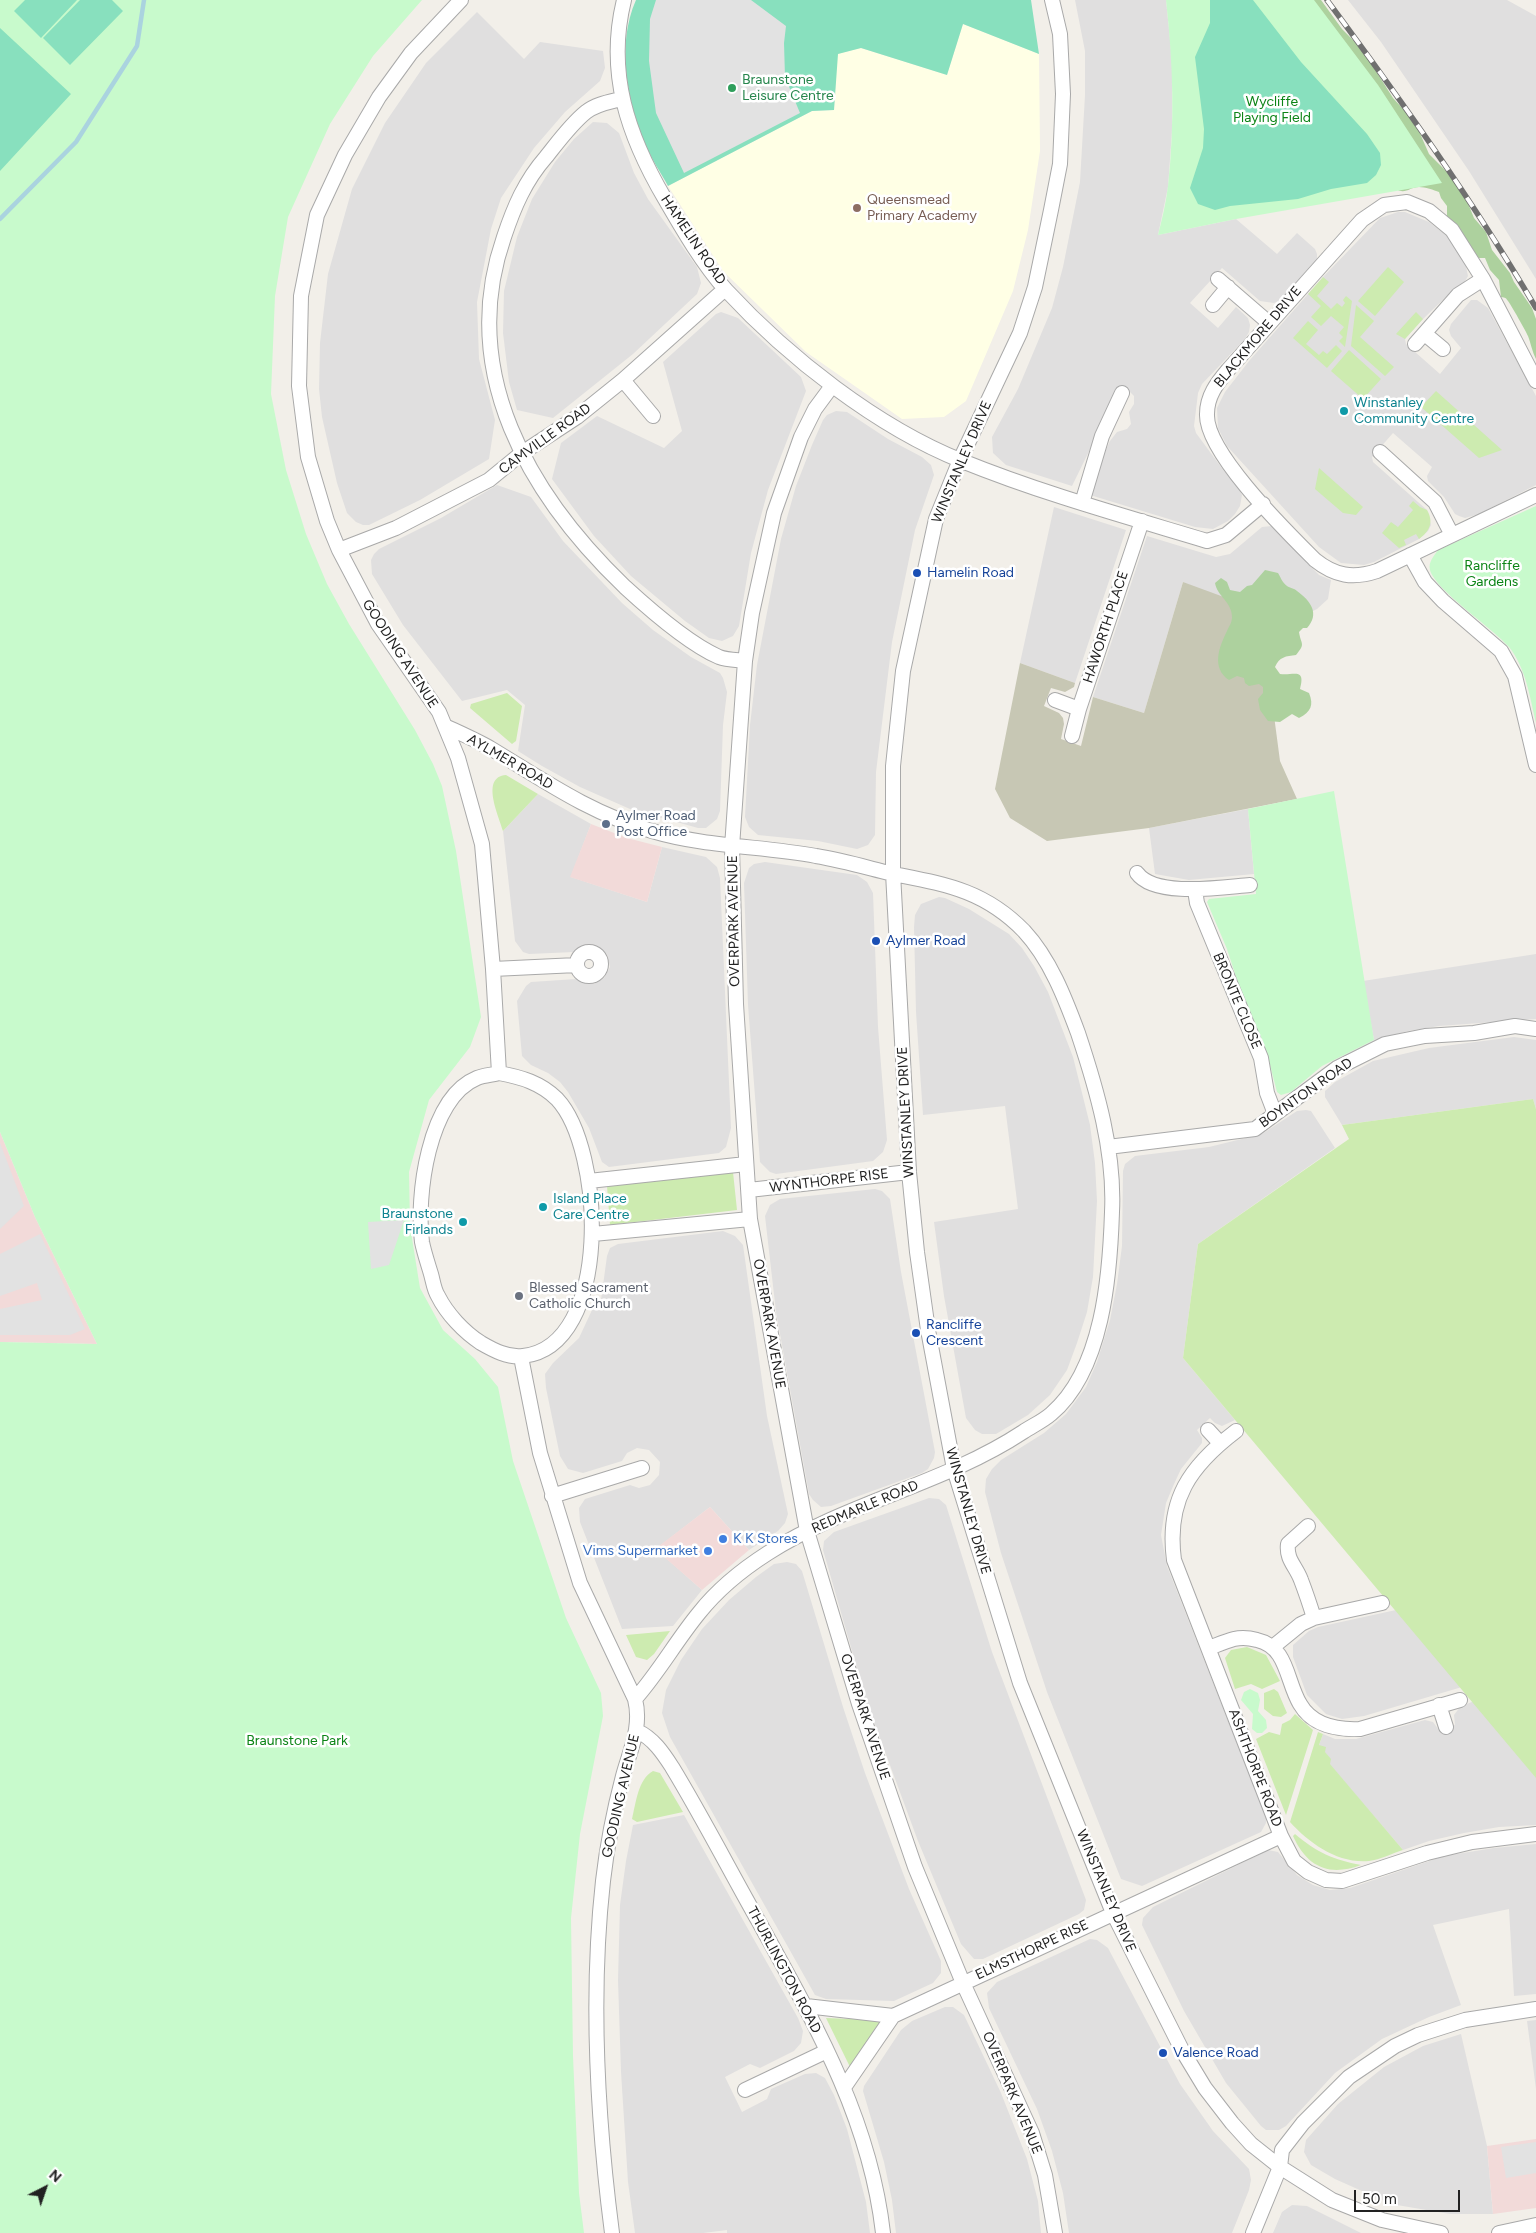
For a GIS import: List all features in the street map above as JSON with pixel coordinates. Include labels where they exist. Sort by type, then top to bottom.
[{"type":"street","name":"GOODING AVENUE","points":[[460,0],[411,53],[379,96],[345,155],[317,215],[301,296],[299,386],[308,457],[327,521],[339,550],[378,624],[439,712],[458,758],[482,844],[494,969],[499,1073]]},
{"type":"street","name":"HAMELIN ROAD","points":[[624,0],[616,49],[621,99],[637,145],[657,185],[685,233],[725,289],[777,340],[832,386],[892,426],[960,460],[1082,503],[1207,541],[1226,535],[1263,504]]},
{"type":"street","name":"WINSTANLEY DRIVE","points":[[1052,0],[1060,34],[1063,94],[1060,164],[1052,210],[1035,287],[1020,332],[960,460],[936,519],[904,672],[893,766],[893,873],[908,1172],[928,1330],[954,1469],[1020,1683],[1113,1913],[1161,2012],[1205,2088],[1251,2144],[1280,2167],[1332,2200],[1382,2220],[1441,2233]]},
{"type":"street","points":[[621,99],[601,104],[587,111],[539,165],[524,186],[515,204],[496,258],[490,309],[490,357],[496,388],[505,417],[522,453],[550,500],[582,543],[647,607],[685,635],[720,657],[745,661]]},
{"type":"street","name":"BLACKMORE DRIVE","points":[[1536,381],[1483,279],[1452,230],[1428,211],[1407,202],[1384,205],[1362,220],[1269,323],[1214,388],[1208,400],[1206,414],[1208,429],[1215,444],[1263,504],[1315,560],[1326,569],[1342,576],[1366,574],[1536,495]]},
{"type":"street","points":[[1443,349],[1420,339],[1458,295],[1483,279]]},
{"type":"street","points":[[1213,305],[1223,283],[1269,323]]},
{"type":"street","name":"CAMVILLE ROAD","points":[[339,550],[396,528],[489,480],[522,453],[577,417],[623,380],[725,289]]},
{"type":"street","points":[[623,380],[654,416]]},
{"type":"street","name":"OVERPARK AVENUE","points":[[832,386],[815,409],[801,437],[774,513],[752,613],[745,661],[732,847],[736,1004],[750,1219],[807,1531],[859,1704],[915,1868],[963,1983],[1032,2133],[1045,2175],[1055,2233]]},
{"type":"street","points":[[1082,503],[1102,436],[1122,393]]},
{"type":"street","points":[[1380,452],[1435,502],[1452,535]]},
{"type":"street","name":"HAWORTH PLACE","points":[[1072,736],[1079,709],[1142,521]]},
{"type":"street","points":[[1410,555],[1425,582],[1443,601],[1501,651],[1515,676],[1536,765]]},
{"type":"street","points":[[1055,700],[1079,709]]},
{"type":"street","name":"AYLMER ROAD","points":[[445,726],[490,748],[550,786],[596,810],[662,834],[732,847],[815,855],[893,873]]},
{"type":"street","points":[[893,873],[934,881],[979,898],[1004,914],[1025,932],[1042,953],[1071,1014],[1085,1054],[1108,1147],[1114,1187],[1108,1287],[1098,1328],[1086,1363],[1070,1392],[1052,1413],[1000,1448],[954,1469]]},
{"type":"street","points":[[1137,873],[1142,880],[1172,888],[1195,890],[1250,885]]},
{"type":"street","name":"BRONTE CLOSE","points":[[1195,890],[1197,903],[1261,1058],[1267,1092],[1275,1114]]},
{"type":"street","points":[[494,969],[577,965]]},
{"type":"street","name":"BOYNTON ROAD","points":[[1108,1147],[1255,1129],[1338,1068],[1384,1044],[1425,1036],[1474,1033],[1515,1026],[1536,1029]]},
{"type":"street","points":[[499,1073],[518,1076],[538,1084],[557,1100],[574,1128],[589,1182],[593,1234],[590,1266],[581,1302],[564,1331],[549,1347],[533,1354],[521,1356],[494,1351],[466,1334],[437,1296],[422,1242],[422,1185],[430,1140],[447,1106],[463,1088],[476,1078],[499,1073]]},
{"type":"street","points":[[589,1182],[746,1164]]},
{"type":"street","name":"WYNTHORPE RISE","points":[[749,1190],[908,1172]]},
{"type":"street","points":[[593,1234],[750,1219]]},
{"type":"street","name":"GOODING AVENUE","points":[[521,1356],[532,1415],[552,1496],[580,1583],[635,1699],[638,1716],[637,1731],[623,1775],[609,1835],[599,1924],[596,2052],[612,2233]]},
{"type":"street","points":[[1208,1430],[1220,1443]]},
{"type":"street","name":"ASHTHORPE ROAD","points":[[1236,1430],[1220,1443],[1193,1471],[1185,1484],[1176,1506],[1172,1532],[1174,1560],[1281,1836],[1294,1861],[1308,1872],[1326,1880],[1342,1881],[1427,1853],[1463,1844],[1536,1834]]},
{"type":"street","points":[[552,1496],[642,1468]]},
{"type":"street","name":"REDMARLE ROAD","points":[[635,1699],[663,1665],[701,1610],[718,1593],[766,1554],[807,1531],[954,1469]]},
{"type":"street","points":[[1308,1526],[1288,1544],[1286,1553],[1300,1577],[1314,1618]]},
{"type":"street","points":[[1274,1646],[1301,1624],[1314,1618],[1382,1603]]},
{"type":"street","points":[[1209,1648],[1234,1639],[1248,1638],[1274,1646],[1285,1662],[1300,1704],[1312,1717],[1327,1726],[1343,1730],[1360,1729],[1460,1700]]},
{"type":"street","points":[[1439,1705],[1446,1727]]},
{"type":"street","name":"THURLINGTON ROAD","points":[[637,1731],[645,1734],[654,1743],[672,1767],[806,2006],[844,2086],[862,2134],[872,2171],[882,2233]]},
{"type":"street","name":"ELMSTHORPE RISE","points":[[844,2086],[893,2016],[1281,1836]]},
{"type":"street","points":[[806,2006],[893,2016]]},
{"type":"street","points":[[1253,2233],[1280,2167],[1282,2150],[1303,2123],[1349,2077],[1387,2051],[1418,2035],[1465,2020],[1536,2009]]},
{"type":"street","points":[[745,2090],[827,2051]]},
{"type":"street","points":[[1499,2233],[1534,2228]]},
{"type":"shaded area","points":[[656,0],[751,0],[786,26],[784,43],[785,77],[800,113],[684,173],[656,113],[649,61],[650,19]]},
{"type":"shaded area","points":[[1075,0],[1166,0],[1172,59],[1172,131],[1168,187],[1158,235],[1236,219],[1277,254],[1297,233],[1315,249],[1317,254],[1317,259],[1280,300],[1274,303],[1260,301],[1222,268],[1190,303],[1218,328],[1236,307],[1248,318],[1250,325],[1245,339],[1202,384],[1198,393],[1194,426],[1196,433],[1224,471],[1236,483],[1242,495],[1240,506],[1235,514],[1228,521],[1213,529],[1195,527],[1090,495],[1102,458],[1110,441],[1117,432],[1127,429],[1131,424],[1129,412],[1134,404],[1134,396],[1130,392],[1124,390],[1098,433],[1072,486],[1006,465],[993,453],[992,437],[1018,389],[1052,308],[1063,267],[1080,182],[1085,95],[1085,51]]},
{"type":"shaded area","points":[[1348,0],[1507,0],[1536,16],[1536,279],[1469,171],[1381,42]]},
{"type":"shaded area","points":[[477,12],[524,59],[540,42],[603,51],[605,68],[600,81],[565,112],[534,148],[501,198],[491,229],[477,302],[479,359],[495,420],[489,459],[420,500],[369,525],[363,525],[356,522],[347,513],[337,483],[322,417],[319,389],[320,343],[328,274],[352,189],[385,123],[426,63]]},
{"type":"shaded area","name":"Queensmead Primary Academy","points":[[963,24],[1039,54],[1040,151],[1028,230],[1013,291],[966,401],[944,417],[902,419],[806,352],[723,271],[668,186],[812,111],[834,110],[837,54],[861,48],[947,75]]},
{"type":"shaded area","points":[[593,122],[607,123],[619,133],[634,173],[648,199],[697,267],[701,283],[697,294],[633,354],[553,418],[517,410],[509,382],[503,333],[504,291],[517,237],[532,199],[555,162],[574,139]]},
{"type":"shaded area","points":[[1398,212],[1405,212],[1429,222],[1447,236],[1465,262],[1468,276],[1464,283],[1454,289],[1423,319],[1405,339],[1406,344],[1440,374],[1461,348],[1451,336],[1449,330],[1451,324],[1471,300],[1477,300],[1488,308],[1536,396],[1536,485],[1479,514],[1465,518],[1459,516],[1455,514],[1444,497],[1428,481],[1427,476],[1432,467],[1393,433],[1372,457],[1373,462],[1427,510],[1431,525],[1428,531],[1419,539],[1374,562],[1364,565],[1341,563],[1319,547],[1227,446],[1218,428],[1217,408],[1225,392],[1249,361],[1323,277],[1380,218]]},
{"type":"shaded area","points":[[721,312],[738,318],[801,377],[806,391],[768,490],[751,553],[739,626],[733,636],[722,641],[709,638],[685,621],[631,576],[594,536],[552,479],[561,443],[597,416],[664,448],[682,431],[663,362],[716,314]]},
{"type":"shaded area","points":[[836,411],[847,412],[888,439],[922,457],[931,465],[934,475],[915,530],[892,642],[876,772],[875,835],[868,845],[857,849],[818,841],[758,835],[749,827],[745,817],[750,725],[757,665],[781,539],[796,486],[812,445],[823,420],[827,415]]},
{"type":"shaded area","points":[[497,485],[531,497],[563,541],[622,603],[653,630],[691,657],[720,673],[727,692],[723,725],[720,811],[717,819],[706,828],[698,828],[630,809],[580,787],[518,751],[525,705],[507,690],[462,701],[403,625],[372,574],[371,560],[374,554],[379,549],[441,518]]},
{"type":"shaded area","points":[[1054,507],[1126,530],[1075,683],[1020,663]]},
{"type":"shaded area","points":[[1272,526],[1319,575],[1331,580],[1328,599],[1317,609],[1301,617],[1253,633],[1183,582],[1144,713],[1093,697],[1147,536],[1216,557],[1230,554],[1262,527]]},
{"type":"shaded area","points":[[1183,582],[1232,600],[1266,655],[1280,761],[1297,799],[1149,828],[1047,841],[1010,818],[995,789],[1020,663],[1075,683],[1074,687],[1065,692],[1051,688],[1044,706],[1059,713],[1063,718],[1064,724],[1061,739],[1081,746],[1093,697],[1144,713]]},
{"type":"shaded area","points":[[538,794],[591,824],[571,877],[647,902],[662,847],[706,857],[717,867],[720,878],[731,1128],[726,1147],[719,1153],[609,1167],[602,1162],[589,1128],[568,1092],[560,1082],[548,1073],[531,1065],[522,1056],[517,1001],[526,986],[531,982],[576,979],[582,983],[594,984],[604,978],[610,967],[607,954],[594,945],[582,946],[574,952],[529,954],[523,952],[515,941],[503,831]]},
{"type":"shaded area","points":[[1248,809],[1254,874],[1189,880],[1155,874],[1149,828]]},
{"type":"shaded area","points":[[591,824],[627,838],[662,847],[647,902],[570,877]]},
{"type":"shaded area","points":[[765,862],[857,875],[867,882],[873,893],[878,1027],[887,1140],[883,1152],[873,1161],[776,1174],[770,1172],[760,1162],[748,1005],[744,883],[749,868],[754,864]]},
{"type":"shaded area","points":[[939,897],[969,909],[1009,934],[1022,948],[1034,966],[1048,992],[1073,1057],[1090,1125],[1095,1163],[1097,1201],[1093,1277],[1087,1312],[1077,1343],[1067,1370],[1050,1395],[1028,1415],[996,1434],[982,1434],[975,1430],[966,1418],[944,1296],[934,1222],[1018,1209],[1005,1106],[923,1115],[916,1012],[914,927],[915,915],[921,904]]},
{"type":"shaded area","points":[[1536,954],[1536,1019],[1439,1026],[1408,1031],[1374,1040],[1363,981]]},
{"type":"shaded area","points":[[1514,1037],[1536,1040],[1536,1109],[1533,1099],[1342,1125],[1325,1097],[1325,1091],[1335,1082],[1373,1061],[1429,1048]]},
{"type":"shaded area","points":[[1297,1111],[1311,1111],[1335,1148],[1198,1244],[1183,1358],[1235,1420],[1222,1426],[1210,1418],[1197,1430],[1202,1438],[1202,1443],[1181,1469],[1174,1484],[1166,1503],[1161,1535],[1167,1566],[1266,1817],[1266,1823],[1261,1832],[1142,1886],[1121,1879],[1047,1692],[1001,1553],[985,1492],[986,1479],[1001,1460],[1044,1433],[1066,1414],[1086,1387],[1097,1362],[1110,1320],[1117,1284],[1122,1246],[1123,1171],[1125,1164],[1135,1156],[1209,1147],[1262,1134]]},
{"type":"shaded area","points":[[0,1132],[35,1217],[97,1344],[0,1342]]},
{"type":"shaded area","points":[[0,1143],[24,1206],[0,1229]]},
{"type":"shaded area","points":[[875,1189],[882,1191],[890,1199],[901,1272],[935,1452],[934,1458],[928,1469],[922,1473],[831,1506],[821,1507],[809,1494],[776,1312],[765,1216],[770,1205],[780,1199]]},
{"type":"shaded area","points":[[404,1220],[389,1265],[371,1269],[368,1222]]},
{"type":"shaded area","points":[[723,1231],[735,1236],[743,1245],[767,1416],[788,1514],[785,1523],[778,1531],[749,1550],[710,1507],[656,1549],[702,1590],[673,1626],[622,1629],[580,1522],[579,1508],[585,1499],[630,1485],[639,1488],[650,1485],[659,1475],[660,1462],[649,1450],[637,1448],[627,1453],[622,1461],[583,1473],[568,1469],[560,1456],[546,1388],[545,1374],[553,1363],[579,1338],[592,1310],[601,1300],[607,1256],[610,1248],[618,1244]]},
{"type":"shaded area","points":[[40,1234],[85,1329],[70,1335],[0,1335],[0,1309],[42,1300],[37,1283],[0,1296],[0,1254]]},
{"type":"shaded area","points":[[929,1498],[939,1499],[946,1505],[992,1652],[1086,1900],[1084,1910],[1079,1914],[983,1959],[974,1959],[961,1944],[918,1841],[867,1703],[823,1550],[824,1541],[834,1532]]},
{"type":"shaded area","points":[[710,1507],[749,1550],[702,1590],[655,1549]]},
{"type":"shaded area","points":[[787,1562],[796,1564],[802,1571],[865,1773],[909,1889],[941,1961],[941,1973],[933,1983],[894,2001],[826,1999],[815,1995],[670,1737],[662,1713],[666,1690],[681,1660],[702,1629],[729,1600],[756,1577],[774,1564]]},
{"type":"shaded area","points":[[1396,1610],[1462,1687],[1364,1716],[1342,1719],[1326,1714],[1307,1695],[1293,1657],[1293,1645],[1309,1631],[1318,1627]]},
{"type":"shaded area","points":[[1474,1701],[1536,1777],[1536,1825],[1499,1827],[1464,1833],[1429,1841],[1403,1850],[1329,1764],[1330,1759],[1319,1745],[1323,1734],[1335,1739],[1356,1739],[1425,1720],[1433,1722],[1439,1730],[1455,1725],[1454,1715],[1460,1707]]},
{"type":"shaded area","points":[[684,1815],[798,2018],[803,2031],[801,2043],[794,2051],[760,2068],[750,2064],[725,2077],[742,2112],[767,2099],[771,2089],[805,2074],[816,2073],[825,2078],[834,2095],[847,2129],[866,2202],[870,2233],[727,2233],[727,2230],[703,2233],[635,2233],[628,2182],[621,2072],[618,1980],[620,1905],[633,1825]]},
{"type":"shaded area","points":[[1536,1844],[1536,1994],[1514,1996],[1509,1909],[1433,1925],[1461,2005],[1429,2017],[1382,2039],[1335,2073],[1286,2126],[1279,2130],[1266,2130],[1261,2126],[1226,2083],[1184,2011],[1142,1925],[1143,1918],[1153,1907],[1268,1850],[1278,1852],[1297,1875],[1313,1885],[1330,1890],[1350,1888],[1444,1856]]},
{"type":"shaded area","points":[[1090,1939],[1097,1940],[1108,1948],[1180,2084],[1213,2131],[1249,2169],[1251,2180],[1249,2190],[1232,2233],[1069,2233],[1063,2193],[1052,2151],[1037,2109],[989,2008],[987,1993],[997,1982]]},
{"type":"shaded area","points":[[945,2007],[953,2007],[964,2015],[1001,2093],[1027,2159],[1038,2201],[1041,2233],[896,2233],[892,2200],[884,2162],[863,2091],[864,2086],[901,2030],[912,2021]]},
{"type":"shaded area","points":[[1536,2020],[1536,2089],[1527,2021]]},
{"type":"shaded area","points":[[1461,2034],[1487,2146],[1493,2214],[1450,2214],[1391,2204],[1335,2179],[1311,2165],[1304,2152],[1306,2140],[1338,2104],[1384,2067],[1423,2046]]},
{"type":"shaded area","points":[[1536,2139],[1536,2208],[1493,2214],[1487,2146]]},
{"type":"shaded area","points":[[1536,2142],[1536,2173],[1506,2178],[1501,2147]]},
{"type":"shaded area","points":[[1292,2205],[1307,2206],[1361,2233],[1273,2233],[1282,2212]]},
{"type":"green space","name":"Braunstone Park","points":[[0,0],[422,0],[373,56],[330,124],[288,217],[275,296],[271,394],[286,470],[306,534],[327,584],[349,624],[415,730],[433,764],[442,786],[456,851],[481,1017],[470,1047],[429,1100],[409,1172],[410,1226],[420,1288],[443,1330],[475,1359],[498,1387],[513,1461],[566,1618],[601,1693],[603,1716],[580,1834],[571,1918],[573,2056],[579,2193],[584,2233],[0,2233],[0,1342],[97,1344],[35,1217],[0,1132]]},
{"type":"green space","points":[[25,0],[77,0],[41,38],[14,11]]},
{"type":"green space","points":[[80,0],[112,0],[123,11],[70,65],[43,38]]},
{"type":"green space","name":"Braunstone Leisure Centre","points":[[636,0],[1031,0],[1039,54],[963,24],[947,75],[861,48],[838,54],[834,110],[812,111],[668,186],[646,146],[639,129],[629,92],[626,73],[626,36]]},
{"type":"green space","name":"Wycliffe Playing Field","points":[[1166,0],[1314,0],[1378,85],[1442,183],[1236,219],[1158,235],[1167,192],[1172,140],[1172,70]]},
{"type":"green space","points":[[1210,0],[1253,0],[1301,62],[1367,134],[1380,153],[1381,165],[1376,175],[1367,183],[1331,189],[1298,199],[1230,206],[1215,210],[1198,204],[1190,188],[1203,148],[1204,129],[1195,57],[1210,23]]},
{"type":"green space","points":[[1273,0],[1321,0],[1342,29],[1362,49],[1393,98],[1415,122],[1429,154],[1450,175],[1467,201],[1474,218],[1486,232],[1492,250],[1510,273],[1532,308],[1536,319],[1536,359],[1528,336],[1518,318],[1506,299],[1501,297],[1499,280],[1490,270],[1485,258],[1472,255],[1447,218],[1447,206],[1439,192],[1421,187],[1405,191],[1396,189]]},
{"type":"green space","points":[[0,28],[71,94],[0,171]]},
{"type":"green space","points":[[1388,267],[1404,282],[1375,316],[1358,301]]},
{"type":"green space","points":[[1323,277],[1329,282],[1317,296],[1331,309],[1337,303],[1342,307],[1346,296],[1352,301],[1345,347],[1339,341],[1343,337],[1339,333],[1344,327],[1331,316],[1321,326],[1311,317],[1321,306],[1308,294]]},
{"type":"green space","points":[[1356,305],[1374,321],[1360,337],[1394,367],[1385,376],[1351,346]]},
{"type":"green space","points":[[1416,312],[1423,319],[1405,339],[1396,334]]},
{"type":"green space","points":[[1308,321],[1318,330],[1306,344],[1319,355],[1323,351],[1327,354],[1336,345],[1342,351],[1327,368],[1293,338]]},
{"type":"green space","points":[[1349,350],[1381,379],[1363,399],[1331,371]]},
{"type":"green space","points":[[1436,391],[1502,450],[1479,458],[1421,407]]},
{"type":"green space","points":[[1319,468],[1363,507],[1356,515],[1343,513],[1315,489]]},
{"type":"green space","points":[[1413,501],[1427,510],[1430,526],[1419,539],[1416,534],[1404,540],[1406,545],[1399,548],[1382,533],[1391,522],[1398,527],[1413,510],[1409,506]]},
{"type":"green space","name":"Rancliffe Gardens","points":[[1536,506],[1536,723],[1527,684],[1515,655],[1502,639],[1442,588],[1430,570],[1430,564],[1438,550]]},
{"type":"green space","points":[[1265,570],[1278,573],[1288,587],[1296,590],[1310,603],[1313,613],[1311,623],[1307,628],[1303,628],[1299,632],[1302,644],[1299,651],[1296,655],[1281,659],[1275,667],[1280,674],[1300,675],[1300,689],[1309,693],[1311,705],[1309,711],[1299,718],[1292,714],[1280,722],[1268,721],[1260,710],[1258,699],[1263,693],[1263,687],[1259,684],[1249,686],[1245,683],[1244,678],[1237,676],[1229,680],[1223,675],[1218,663],[1219,650],[1232,617],[1230,607],[1218,592],[1215,583],[1221,578],[1227,582],[1230,590],[1240,592],[1247,586],[1252,585]]},
{"type":"green space","points":[[507,693],[522,706],[516,741],[512,744],[470,708],[471,704]]},
{"type":"green space","points":[[506,775],[538,794],[503,831],[495,807],[493,790],[494,782],[498,777]]},
{"type":"green space","points":[[1334,791],[1374,1040],[1322,1066],[1291,1092],[1281,1095],[1277,1092],[1268,1057],[1207,902],[1209,899],[1256,894],[1248,809]]},
{"type":"green space","points":[[1533,1099],[1536,1109],[1536,1778],[1183,1358],[1198,1244],[1349,1139],[1342,1125]]},
{"type":"green space","points":[[733,1172],[737,1210],[610,1225],[607,1186]]},
{"type":"green space","points":[[670,1631],[654,1654],[647,1660],[636,1657],[626,1635]]},
{"type":"green space","points":[[1247,1647],[1266,1655],[1280,1681],[1262,1689],[1251,1684],[1235,1689],[1225,1658],[1231,1650]]},
{"type":"green space","points":[[1250,1689],[1258,1693],[1260,1700],[1258,1711],[1266,1720],[1267,1728],[1262,1733],[1257,1733],[1252,1729],[1253,1714],[1241,1700],[1244,1692]]},
{"type":"green space","points":[[1274,1689],[1278,1692],[1287,1713],[1281,1717],[1273,1716],[1264,1709],[1264,1693]]},
{"type":"green space","points":[[1295,1714],[1313,1730],[1286,1815],[1256,1739],[1269,1732],[1280,1735],[1282,1724],[1290,1720]]},
{"type":"green space","points":[[1318,1732],[1323,1734],[1319,1745],[1326,1747],[1325,1752],[1331,1759],[1330,1764],[1403,1850],[1369,1861],[1346,1859],[1325,1851],[1290,1822]]},
{"type":"green space","points":[[653,1771],[660,1773],[683,1812],[637,1822],[632,1819],[638,1792],[644,1780]]},
{"type":"green space","points":[[1295,1834],[1310,1846],[1326,1854],[1342,1861],[1361,1865],[1339,1870],[1320,1867],[1305,1855],[1293,1836]]},
{"type":"green space","points":[[826,2018],[877,2020],[881,2022],[851,2069]]},
{"type":"waterway","points":[[0,219],[76,142],[137,46],[144,0]]},
{"type":"railway","points":[[1327,0],[1436,151],[1536,308]]},
{"type":"place","name":"Braunstone Leisure Centre","points":[[732,88]]},
{"type":"place","name":"Queensmead Primary Academy","points":[[857,208]]},
{"type":"place","name":"Winstanley Community Centre","points":[[1344,411]]},
{"type":"place","name":"Hamelin Road","points":[[917,573]]},
{"type":"place","name":"Aylmer Road Post Office","points":[[606,824]]},
{"type":"place","name":"Aylmer Road","points":[[876,941]]},
{"type":"place","name":"Island Place Care Centre","points":[[543,1207]]},
{"type":"place","name":"Braunstone Firlands","points":[[463,1222]]},
{"type":"place","name":"Blessed Sacrament Catholic Church","points":[[519,1296]]},
{"type":"place","name":"Rancliffe Crescent","points":[[916,1333]]},
{"type":"place","name":"K K Stores","points":[[723,1539]]},
{"type":"place","name":"Vims Supermarket","points":[[708,1551]]},
{"type":"place","name":"Valence Road","points":[[1163,2053]]}]
